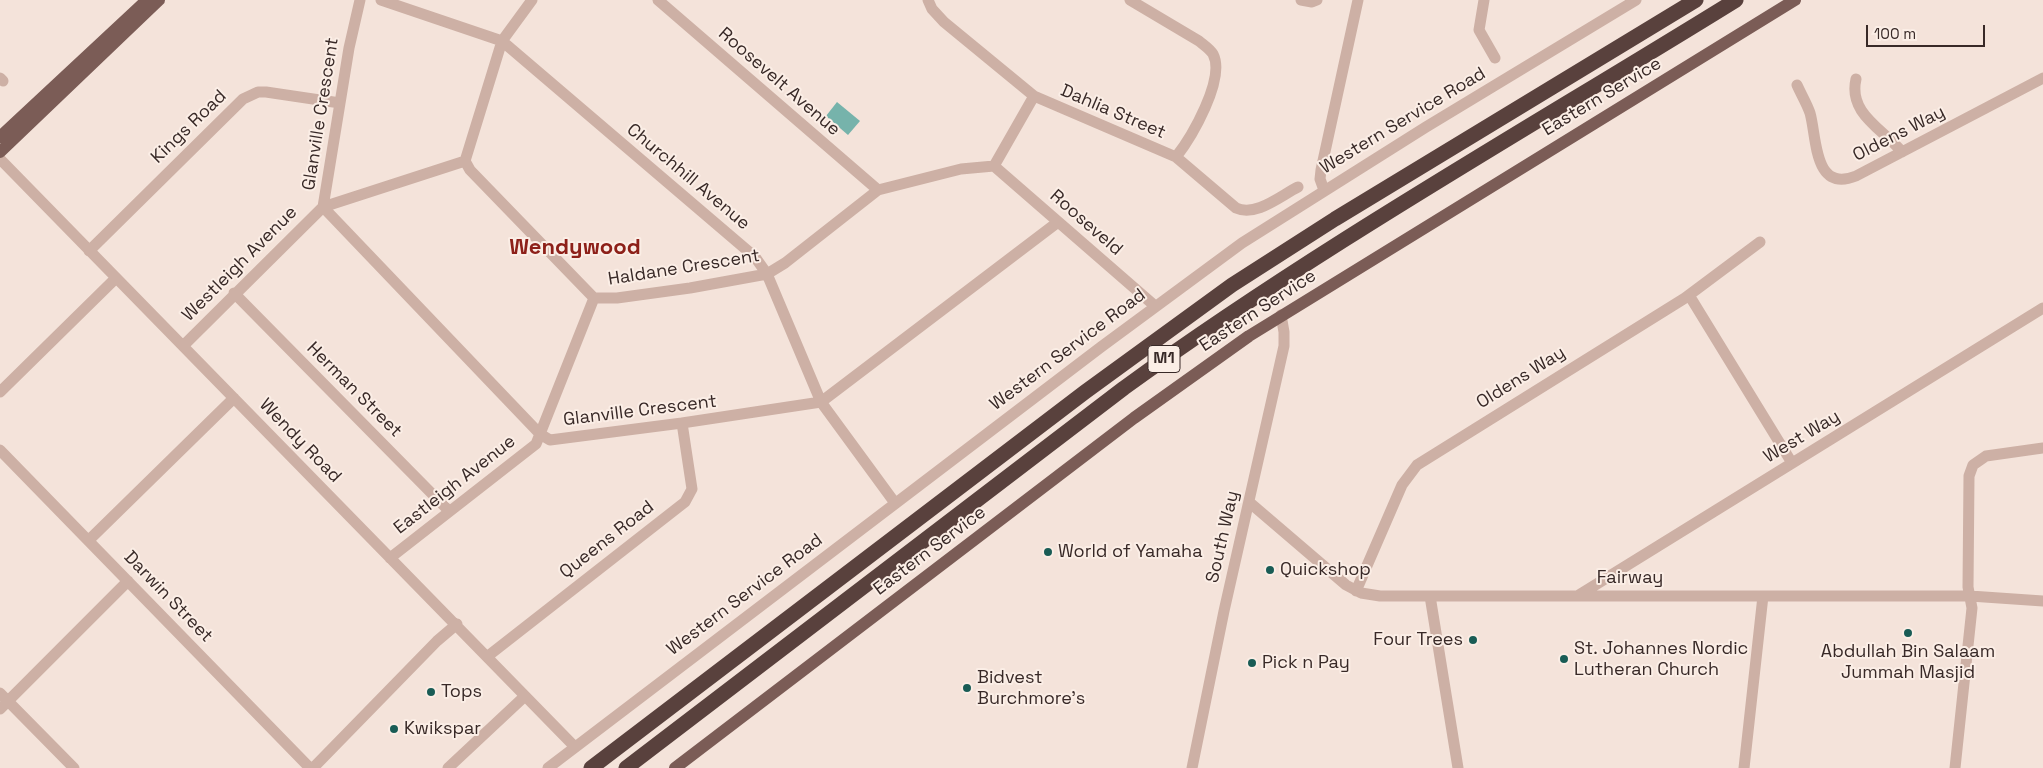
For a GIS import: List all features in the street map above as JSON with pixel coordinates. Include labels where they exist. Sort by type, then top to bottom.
[{"type":"highway","name":"M1","points":[[591,768],[1101,380],[1196,310],[1344,214],[1696,0]]},
{"type":"highway","name":"M1","points":[[626,768],[1118,393],[1209,327],[1289,273],[1736,0]]},
{"type":"main road","points":[[1,135],[142,5],[159,0]]},
{"type":"main road","name":"Eastern Service","points":[[675,768],[1134,418],[1281,315],[1795,0]]},
{"type":"main road","points":[[0,152],[142,5]]},
{"type":"street","name":"Glanville Crescent","points":[[360,0],[356,9],[323,207],[540,434],[550,440],[821,402],[1058,222]]},
{"type":"street","name":"Churchhill Avenue","points":[[381,0],[502,41],[749,251],[767,274],[821,402],[895,503]]},
{"type":"street","points":[[465,160],[502,41],[532,0]]},
{"type":"street","name":"Roosevelt Avenue","points":[[658,0],[878,190]]},
{"type":"street","name":"Dahlia Street","points":[[928,0],[932,9],[944,22],[1034,96],[1176,157],[1240,210],[1255,209],[1298,187]]},
{"type":"street","points":[[1130,0],[1199,41],[1209,49],[1215,60],[1215,73],[1202,116],[1193,135],[1176,157]]},
{"type":"street","points":[[1302,0],[1312,2],[1317,0]]},
{"type":"street","points":[[1484,0],[1479,30],[1494,58]]},
{"type":"street","name":"Western Service Road","points":[[548,768],[1155,306],[1242,243],[1324,190],[1636,0]]},
{"type":"street","points":[[1324,190],[1320,174],[1355,1]]},
{"type":"street","name":"Oldens Way","points":[[1797,85],[1810,114],[1821,166],[1827,173],[1839,178],[1850,178],[2043,78]]},
{"type":"street","points":[[1856,79],[1853,90],[1860,110],[1902,152]]},
{"type":"street","name":"Kings Road","points":[[89,251],[243,99],[258,92],[266,92],[340,103]]},
{"type":"street","points":[[994,166],[1034,96]]},
{"type":"street","name":"Wendy Road","points":[[0,159],[390,558],[457,624],[575,747]]},
{"type":"street","name":"Haldane Crescent","points":[[465,160],[470,170],[594,298],[617,298],[690,288],[767,274],[785,263],[878,190],[961,169],[994,166]]},
{"type":"street","name":"Westleigh Avenue","points":[[182,346],[323,207],[465,160]]},
{"type":"street","name":"Rooseveld","points":[[994,166],[1155,306]]},
{"type":"street","name":"Oldens Way","points":[[1356,591],[1402,485],[1412,468],[1433,452],[1689,295],[1760,242]]},
{"type":"street","points":[[0,392],[116,278]]},
{"type":"street","name":"Herman Street","points":[[234,293],[449,511]]},
{"type":"street","points":[[1689,295],[1792,464]]},
{"type":"street","name":"Eastleigh Avenue","points":[[390,558],[536,444],[594,298]]},
{"type":"street","name":"West Way","points":[[1580,595],[2043,308]]},
{"type":"street","name":"South Way","points":[[1192,768],[1284,346],[1281,315]]},
{"type":"street","points":[[89,540],[234,398]]},
{"type":"street","name":"Queens Road","points":[[488,656],[685,502],[692,489],[682,423]]},
{"type":"street","points":[[1955,768],[1971,617],[1968,488],[1971,470],[1979,459],[1986,456],[2043,448]]},
{"type":"street","name":"Darwin Street","points":[[0,450],[312,768]]},
{"type":"street","name":"Fairway","points":[[1249,502],[1339,580],[1356,591],[1380,596],[1970,596],[2043,601]]},
{"type":"street","points":[[70,767],[3,701],[128,581]]},
{"type":"street","points":[[1430,596],[1458,768]]},
{"type":"street","points":[[1744,768],[1764,596]]},
{"type":"street","points":[[312,768],[437,641],[457,624]]},
{"type":"street","points":[[448,768],[525,696]]},
{"type":"water","points":[[837,102],[860,121],[848,135],[826,116]]},
{"type":"place","name":"World of Yamaha","points":[[1048,552]]},
{"type":"place","name":"Quickshop","points":[[1270,570]]},
{"type":"place","name":"Abdullah Bin Salaam Jummah Masjid","points":[[1908,633]]},
{"type":"place","name":"Four Trees","points":[[1473,640]]},
{"type":"place","name":"St. Johannes Nordic Lutheran Church","points":[[1564,659]]},
{"type":"place","name":"Pick n Pay","points":[[1252,663]]},
{"type":"place","name":"Bidvest Burchmore's","points":[[967,688]]},
{"type":"place","name":"Tops","points":[[431,692]]},
{"type":"place","name":"Kwikspar","points":[[394,729]]},
{"type":"district","name":"Wendywood","points":[[575,248]]}]
